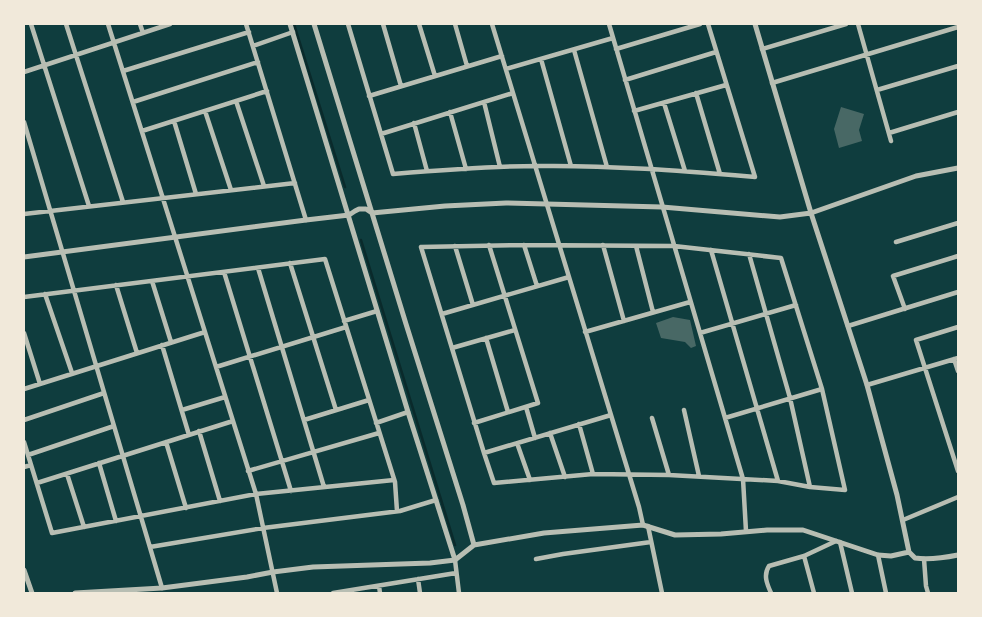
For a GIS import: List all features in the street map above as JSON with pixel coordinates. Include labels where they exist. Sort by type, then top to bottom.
[{"type":"street","points":[[31,24],[89,206]]},
{"type":"street","points":[[66,24],[123,202]]},
{"type":"street","points":[[108,24],[256,494],[278,593]]},
{"type":"street","points":[[140,24],[143,33]]},
{"type":"street","points":[[24,72],[170,24]]},
{"type":"street","points":[[246,24],[306,220]]},
{"type":"street","points":[[290,24],[455,560],[459,593]]},
{"type":"street","points":[[314,24],[474,545]]},
{"type":"street","points":[[348,24],[393,174],[500,167],[571,166],[651,168],[755,177],[708,24]]},
{"type":"street","points":[[383,24],[401,86]]},
{"type":"street","points":[[420,24],[435,76]]},
{"type":"street","points":[[455,24],[467,66]]},
{"type":"street","points":[[492,24],[651,542],[662,593]]},
{"type":"street","points":[[609,24],[743,479],[746,531]]},
{"type":"street","points":[[616,49],[700,24]]},
{"type":"street","points":[[755,24],[811,213],[867,385],[897,495],[909,552],[915,558],[924,559],[958,555]]},
{"type":"street","points":[[762,49],[846,24]]},
{"type":"street","points":[[858,24],[891,141]]},
{"type":"street","points":[[772,82],[958,27]]},
{"type":"street","points":[[123,71],[249,32]]},
{"type":"street","points":[[253,46],[293,32]]},
{"type":"street","points":[[506,69],[613,38]]},
{"type":"street","points":[[574,50],[607,167]]},
{"type":"street","points":[[625,80],[716,52]]},
{"type":"street","points":[[370,96],[502,56]]},
{"type":"street","points":[[541,59],[571,166]]},
{"type":"street","points":[[133,102],[258,62]]},
{"type":"street","points":[[877,90],[958,66]]},
{"type":"street","points":[[634,111],[726,85]]},
{"type":"street","points":[[142,131],[267,91]]},
{"type":"street","points":[[381,134],[513,93]]},
{"type":"street","points":[[696,93],[720,174]]},
{"type":"street","points":[[236,101],[264,186]]},
{"type":"street","points":[[484,102],[500,167]]},
{"type":"street","points":[[664,102],[685,171]]},
{"type":"street","points":[[205,111],[231,190]]},
{"type":"street","points":[[450,112],[466,169]]},
{"type":"street","points":[[889,133],[958,112]]},
{"type":"street","points":[[174,121],[196,194]]},
{"type":"street","points":[[24,122],[162,588]]},
{"type":"street","points":[[414,123],[427,171]]},
{"type":"street","points":[[24,144],[30,142]]},
{"type":"street","points":[[24,256],[349,215],[354,210],[359,209],[366,209],[372,213],[445,206],[506,203],[662,207],[780,217],[811,213],[916,176],[958,168]]},
{"type":"street","points":[[24,214],[295,183]]},
{"type":"street","points":[[896,242],[958,223]]},
{"type":"street","points":[[474,423],[538,403],[489,245]]},
{"type":"street","points":[[524,245],[537,286]]},
{"type":"street","points":[[559,245],[674,246],[781,258],[822,389],[845,490],[810,487],[778,481],[629,474],[593,474],[494,483],[421,246],[559,245]]},
{"type":"street","points":[[603,245],[624,321]]},
{"type":"street","points":[[455,246],[473,305]]},
{"type":"street","points":[[636,246],[654,312]]},
{"type":"street","points":[[712,250],[778,481]]},
{"type":"street","points":[[749,254],[790,398],[810,487]]},
{"type":"street","points":[[904,309],[893,276],[958,256]]},
{"type":"street","points":[[24,297],[325,259],[394,480],[397,511]]},
{"type":"street","points":[[290,263],[336,410]]},
{"type":"street","points":[[258,268],[324,488]]},
{"type":"street","points":[[224,272],[291,491]]},
{"type":"street","points":[[442,314],[569,277]]},
{"type":"street","points":[[152,281],[170,342]]},
{"type":"street","points":[[116,286],[137,353]]},
{"type":"street","points":[[848,326],[958,292]]},
{"type":"street","points":[[45,294],[72,374]]},
{"type":"street","points":[[585,332],[690,302]]},
{"type":"street","points":[[700,333],[796,306]]},
{"type":"street","points":[[344,321],[377,310]]},
{"type":"street","points":[[216,367],[346,327]]},
{"type":"street","points":[[958,327],[916,340],[958,471]]},
{"type":"street","points":[[452,348],[515,330]]},
{"type":"street","points":[[24,389],[205,332]]},
{"type":"street","points":[[24,333],[40,384]]},
{"type":"street","points":[[486,338],[508,412]]},
{"type":"street","points":[[162,345],[189,435]]},
{"type":"street","points":[[867,385],[956,358],[958,371]]},
{"type":"street","points":[[725,418],[822,389]]},
{"type":"street","points":[[24,420],[104,393]]},
{"type":"street","points":[[182,410],[225,397]]},
{"type":"street","points":[[304,420],[369,400]]},
{"type":"street","points":[[526,407],[535,438]]},
{"type":"street","points":[[684,410],[699,476]]},
{"type":"street","points":[[376,423],[408,412]]},
{"type":"street","points":[[484,453],[611,415]]},
{"type":"street","points":[[652,418],[669,475]]},
{"type":"street","points":[[37,483],[233,421]]},
{"type":"street","points":[[579,424],[593,474]]},
{"type":"street","points":[[28,455],[114,426]]},
{"type":"street","points":[[199,431],[220,501]]},
{"type":"street","points":[[248,471],[379,433]]},
{"type":"street","points":[[550,433],[565,477]]},
{"type":"street","points":[[24,442],[52,533],[256,494],[394,480]]},
{"type":"street","points":[[166,442],[186,508]]},
{"type":"street","points":[[517,443],[530,480]]},
{"type":"street","points":[[99,464],[116,521]]},
{"type":"street","points":[[24,467],[31,465]]},
{"type":"street","points":[[67,474],[84,527]]},
{"type":"street","points":[[903,520],[958,497]]},
{"type":"street","points":[[150,547],[263,528],[397,511],[436,500]]},
{"type":"street","points":[[75,593],[162,588],[313,568],[430,563],[455,560],[474,545],[544,533],[646,526],[675,534],[804,530],[878,555],[891,556],[909,552]]},
{"type":"street","points":[[771,593],[765,580],[766,570],[769,566],[804,556],[838,541]]},
{"type":"street","points":[[838,541],[852,593]]},
{"type":"street","points":[[536,559],[651,542]]},
{"type":"street","points":[[878,555],[886,593]]},
{"type":"street","points":[[804,556],[814,593]]},
{"type":"street","points":[[924,559],[928,593]]},
{"type":"street","points":[[24,570],[32,593]]},
{"type":"street","points":[[333,593],[456,574]]},
{"type":"street","points":[[418,580],[420,593]]},
{"type":"street","points":[[379,586],[380,593]]},
{"type":"building","points":[[841,107],[864,114],[859,130],[862,141],[839,148],[834,129]]},
{"type":"building","points":[[673,317],[690,320],[696,346],[691,348],[685,342],[661,338],[656,323]]},
{"type":"waterway","points":[[294,24],[345,187]]},
{"type":"waterway","points":[[361,240],[455,545]]}]
